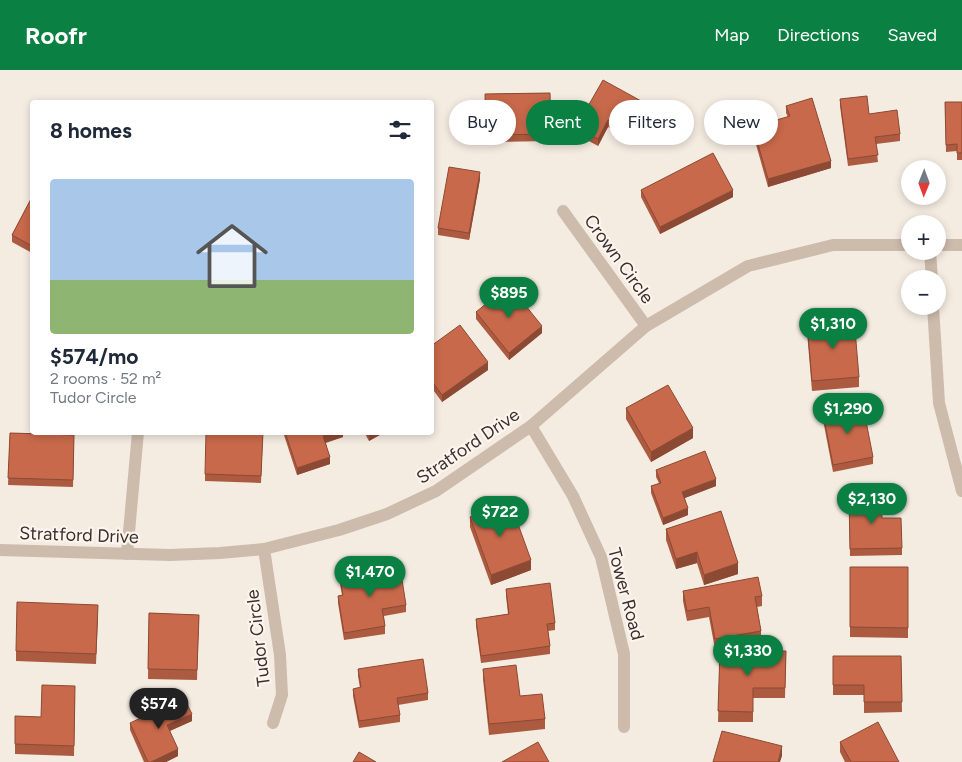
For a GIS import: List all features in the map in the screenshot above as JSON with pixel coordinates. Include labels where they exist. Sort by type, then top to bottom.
[{"type":"street","name":"Crown Circle","points":[[563,212],[646,326]]},
{"type":"street","name":"Stratford Drive","points":[[0,550],[170,555],[220,554],[264,548],[339,530],[387,514],[436,491],[531,426],[646,326],[748,266],[833,245],[901,245]]},
{"type":"street","points":[[946,245],[962,245]]},
{"type":"street","points":[[934,315],[939,403],[962,491]]},
{"type":"street","name":"Tower Road","points":[[531,426],[573,496],[601,557],[624,654],[624,727]]},
{"type":"street","points":[[128,554],[138,435]]},
{"type":"street","name":"Tudor Circle","points":[[264,548],[280,654],[282,695],[273,723]]},
{"type":"building","points":[[603,80],[639,100],[609,100],[609,121],[599,137],[599,100],[592,100]]},
{"type":"building","points":[[550,93],[550,100],[526,100],[526,134],[516,135],[516,100],[485,100],[485,94]]},
{"type":"building","points":[[867,96],[869,114],[897,110],[900,134],[875,137],[878,155],[848,159],[840,99]]},
{"type":"building","points":[[812,98],[831,161],[768,179],[758,145],[778,145],[778,120],[790,116],[786,106]]},
{"type":"building","points":[[945,102],[962,102],[962,153],[957,153],[957,144],[946,145]]},
{"type":"building","points":[[713,153],[733,190],[660,227],[641,190]]},
{"type":"building","points":[[449,167],[480,172],[469,233],[438,228]]},
{"type":"building","points":[[30,201],[30,245],[12,235]]},
{"type":"building","points":[[509,285],[542,326],[509,353],[476,312]]},
{"type":"building","points":[[854,318],[859,377],[812,381],[807,322]]},
{"type":"building","points":[[460,325],[488,362],[442,395],[434,384],[434,344]]},
{"type":"building","points":[[668,385],[693,428],[651,452],[626,408]]},
{"type":"building","points":[[863,406],[873,457],[833,465],[823,413]]},
{"type":"building","points":[[10,433],[74,435],[73,480],[8,478]]},
{"type":"building","points":[[206,435],[263,435],[261,476],[205,474]]},
{"type":"building","points":[[286,435],[326,435],[323,436],[330,457],[297,468]]},
{"type":"building","points":[[705,451],[716,479],[682,492],[688,508],[663,518],[651,486],[661,483],[656,470]]},
{"type":"building","points":[[849,496],[881,496],[882,518],[901,518],[902,548],[850,549]]},
{"type":"building","points":[[510,502],[531,560],[491,575],[470,517]]},
{"type":"building","points":[[721,511],[738,563],[704,575],[697,552],[676,559],[666,529]]},
{"type":"building","points":[[400,567],[406,605],[382,609],[385,626],[344,633],[338,596],[343,595],[340,577]]},
{"type":"building","points":[[850,567],[908,567],[908,628],[850,627]]},
{"type":"building","points":[[758,577],[762,596],[755,597],[761,631],[715,639],[709,607],[687,611],[683,591]]},
{"type":"building","points":[[550,583],[555,623],[547,624],[550,646],[481,656],[476,619],[509,614],[506,589]]},
{"type":"building","points":[[17,602],[98,605],[96,654],[16,651]]},
{"type":"building","points":[[149,613],[199,615],[197,670],[148,669]]},
{"type":"building","points":[[720,650],[786,651],[785,688],[753,688],[753,712],[718,711]]},
{"type":"building","points":[[833,656],[901,656],[902,702],[864,702],[864,685],[833,685]]},
{"type":"building","points":[[423,659],[428,693],[397,698],[400,715],[359,721],[353,689],[361,687],[358,669]]},
{"type":"building","points":[[516,665],[520,696],[542,694],[545,719],[489,724],[483,669]]},
{"type":"building","points":[[42,685],[75,686],[74,746],[15,744],[15,716],[41,717]]},
{"type":"building","points":[[184,698],[192,714],[167,725],[178,749],[148,762],[130,723]]},
{"type":"building","points":[[878,722],[899,762],[851,762],[840,742]]},
{"type":"building","points":[[722,731],[782,746],[778,762],[713,762]]},
{"type":"building","points":[[538,742],[549,762],[502,762]]},
{"type":"building","points":[[359,752],[376,762],[353,762]]}]
